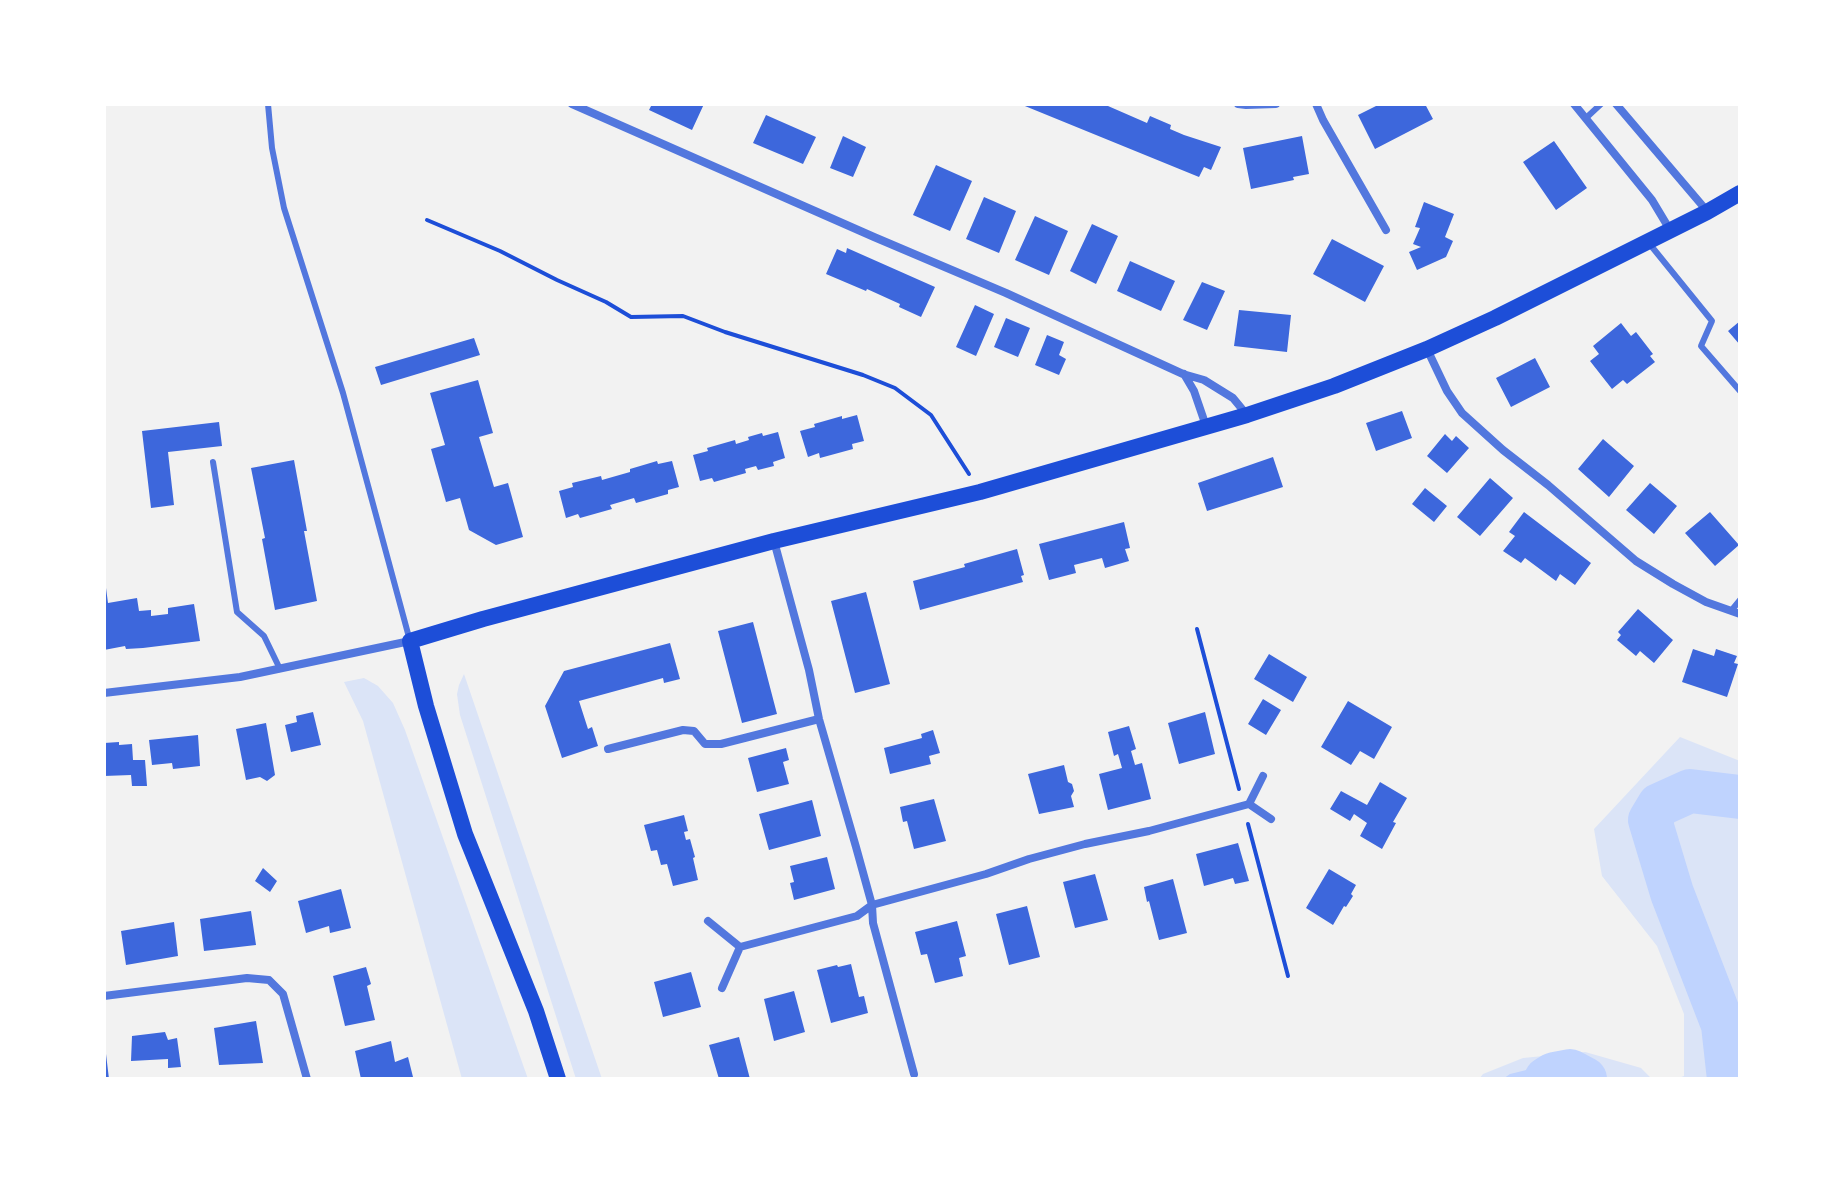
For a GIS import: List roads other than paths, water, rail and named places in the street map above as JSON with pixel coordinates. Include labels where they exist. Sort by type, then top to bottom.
[{"type":"main road","points":[[558,1079],[536,1011],[465,834],[426,706],[410,641],[774,541],[980,492],[1247,415],[1334,386],[1495,318],[1740,193]]},
{"type":"street","points":[[572,104],[1006,293],[1183,374],[1204,380],[1233,398],[1247,415]]},
{"type":"street","points":[[1238,104],[1276,104]]},
{"type":"street","points":[[1316,104],[1386,230]]},
{"type":"street","points":[[1574,104],[1652,200],[1670,230]]},
{"type":"street","points":[[1616,104],[1707,212]]},
{"type":"street","points":[[1427,349],[1447,391],[1462,413],[1503,450],[1636,561],[1706,602],[1736,612]]},
{"type":"street","points":[[1183,374],[1194,391],[1206,426]]},
{"type":"street","points":[[774,541],[914,1074]]},
{"type":"street","points":[[104,693],[240,677],[410,641]]},
{"type":"street","points":[[608,749],[683,730],[694,731],[705,744],[721,744],[819,719]]},
{"type":"street","points":[[740,947],[857,916],[872,905],[1029,859],[1249,804],[1263,776]]},
{"type":"street","points":[[1249,804],[1271,819]]},
{"type":"street","points":[[708,921],[740,947]]},
{"type":"street","points":[[722,988],[740,947]]},
{"type":"street","points":[[104,996],[247,978],[269,980],[283,994],[307,1079]]},
{"type":"lane","points":[[268,104],[272,148],[284,208],[343,393],[410,641]]},
{"type":"lane","points":[[1586,118],[1601,104]]},
{"type":"lane","points":[[1648,241],[1712,321],[1701,346],[1740,391]]},
{"type":"lane","points":[[213,462],[237,612],[264,636],[280,669]]},
{"type":"lane","points":[[1736,612],[1740,600]]},
{"type":"water","points":[[1547,1065],[1554,1079],[1503,1079],[1510,1074]]},
{"type":"waterway","points":[[1729,1079],[1723,1025],[1672,893],[1650,820],[1659,805],[1690,791],[1740,797]]},
{"type":"waterway","points":[[1546,1079],[1570,1071],[1585,1079]]}]
